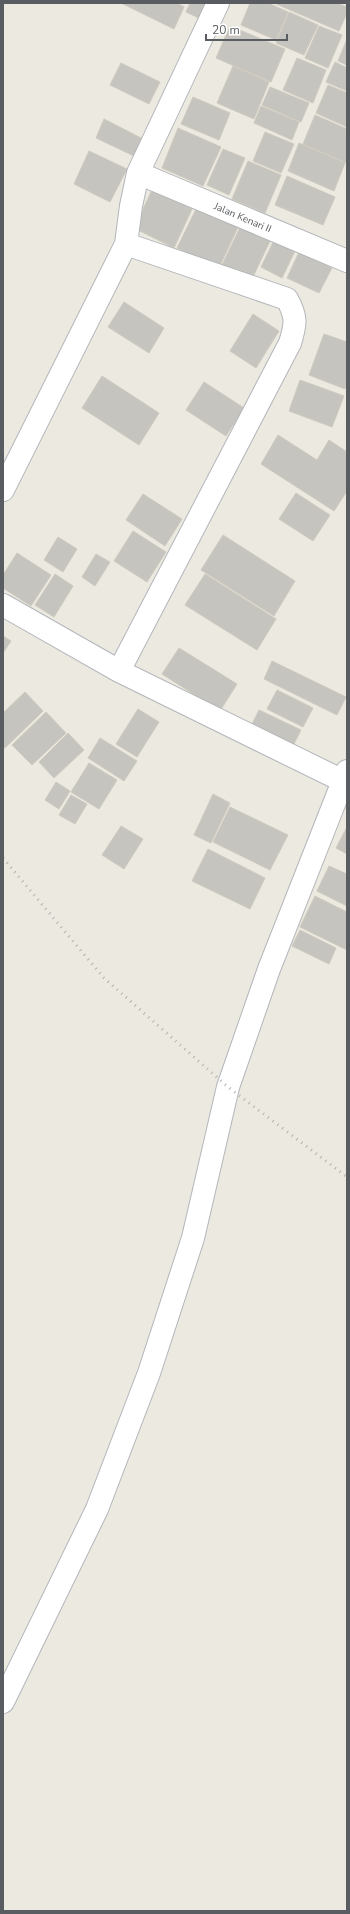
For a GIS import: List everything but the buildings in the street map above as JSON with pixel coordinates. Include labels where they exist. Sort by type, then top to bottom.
[{"type":"street","points":[[3,490],[126,244],[131,206],[138,172],[218,3]]},
{"type":"street","name":"Jalan Kenari II","points":[[138,172],[347,261]]},
{"type":"street","points":[[119,671],[290,343],[295,324],[295,312],[287,300],[126,244]]},
{"type":"street","points":[[3,605],[119,671],[345,776],[269,969],[228,1087],[193,1238],[149,1373],[97,1509],[3,1702]]},
{"type":"railway","points":[[3,858],[104,978],[228,1087],[347,1177]]}]
